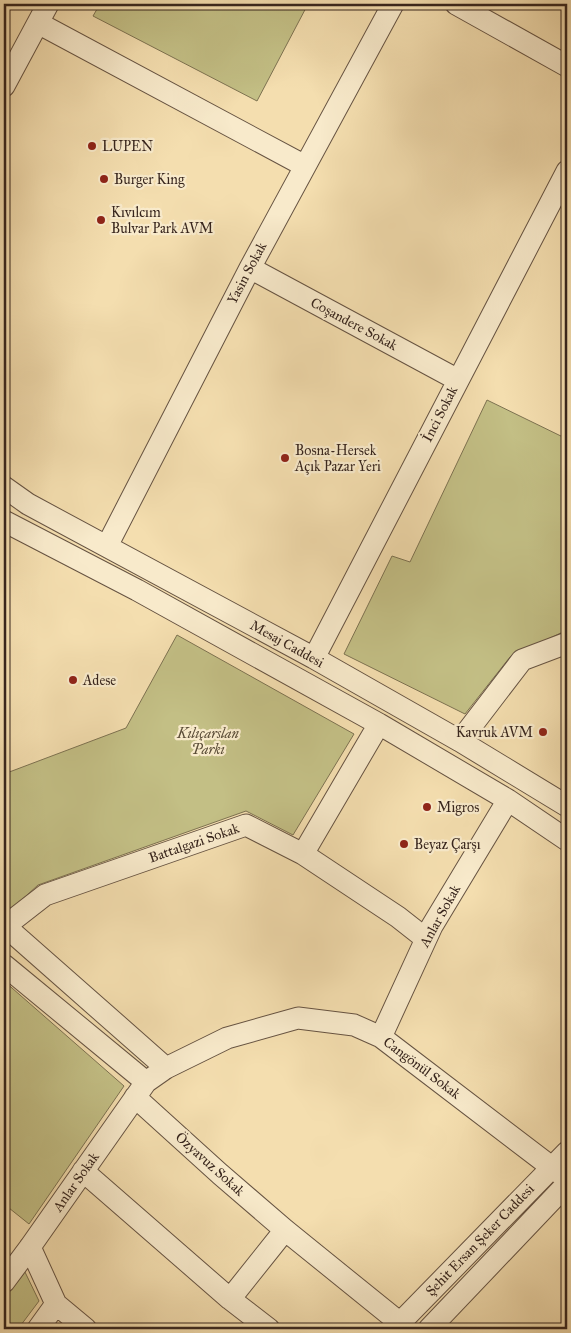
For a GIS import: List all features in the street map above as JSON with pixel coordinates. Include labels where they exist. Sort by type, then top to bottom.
[{"type":"street","points":[[4,86],[48,4]]},
{"type":"street","name":"Yasin Sokak","points":[[107,546],[250,268],[393,4]]},
{"type":"street","points":[[456,4],[567,66]]},
{"type":"street","points":[[38,23],[306,166]]},
{"type":"street","name":"İnci Sokak","points":[[314,658],[567,171]]},
{"type":"street","name":"Coşandere Sokak","points":[[250,268],[458,380]]},
{"type":"street","name":"Mesaj Caddesi","points":[[4,487],[28,504],[314,658],[460,741],[567,806]]},
{"type":"street","name":"Mesaj Caddesi","points":[[4,521],[145,594],[379,724],[508,800],[567,840]]},
{"type":"street","points":[[460,741],[522,660],[567,643]]},
{"type":"street","points":[[303,854],[379,724]]},
{"type":"street","name":"Anlar Sokak","points":[[381,1037],[432,926],[508,800]]},
{"type":"street","name":"Battalgazi Sokak","points":[[166,1068],[4,927],[45,895],[246,825],[303,854],[398,917],[426,939]]},
{"type":"street","name":"Özyavuz Sokak","points":[[4,965],[140,1089],[220,1174],[397,1326]]},
{"type":"street","name":"Cangönül Sokak","points":[[140,1089],[166,1068],[227,1038],[298,1018],[354,1025],[381,1037],[559,1173]]},
{"type":"street","name":"Anlar Sokak","points":[[4,1282],[140,1089]]},
{"type":"street","name":"Şehit Ersan Şeker Caddesi","points":[[397,1326],[559,1173],[567,1152]]},
{"type":"street","points":[[83,1171],[230,1299],[269,1329]]},
{"type":"street","name":"Şehit Ersan Şeker Caddesi","points":[[429,1329],[567,1184]]},
{"type":"street","points":[[230,1299],[285,1230]]},
{"type":"street","points":[[30,1247],[56,1304],[86,1329]]},
{"type":"street","points":[[38,1329],[56,1304]]},
{"type":"green space","points":[[100,4],[308,4],[257,101],[93,16]]},
{"type":"green space","points":[[487,400],[567,439],[567,630],[510,657],[465,714],[344,654],[392,556],[410,562]]},
{"type":"green space","name":"Kılıçarslan Parkı","points":[[177,635],[354,734],[293,835],[246,811],[38,885],[4,916],[4,774],[126,728]]},
{"type":"green space","points":[[4,981],[124,1086],[29,1224],[4,1204]]},
{"type":"green space","points":[[24,1270],[39,1301],[18,1329],[4,1329],[4,1286]]},
{"type":"place","name":"LUPEN","points":[[92,146]]},
{"type":"place","name":"Burger King","points":[[104,179]]},
{"type":"place","name":"Kıvılcım Bulvar Park AVM","points":[[101,220]]},
{"type":"place","name":"Bosna-Hersek Açık Pazar Yeri","points":[[285,458]]},
{"type":"place","name":"Adese","points":[[73,680]]},
{"type":"place","name":"Kavruk AVM","points":[[543,732]]},
{"type":"place","name":"Migros","points":[[427,807]]},
{"type":"place","name":"Beyaz Çarşı","points":[[404,844]]}]
